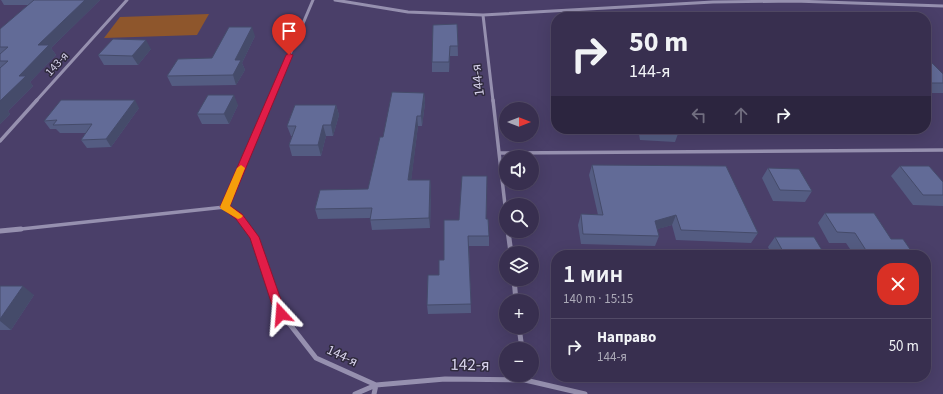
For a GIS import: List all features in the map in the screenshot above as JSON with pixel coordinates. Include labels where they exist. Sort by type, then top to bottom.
[{"type":"street","name":"143-я","points":[[0,141],[127,0]]},
{"type":"street","points":[[0,231],[225,207],[313,0]]},
{"type":"street","points":[[335,0],[408,12],[483,15],[713,2],[794,1],[943,6]]},
{"type":"street","name":"144-я","points":[[483,15],[499,153]]},
{"type":"street","points":[[539,153],[943,150]]},
{"type":"street","name":"144-я","points":[[225,207],[239,217],[255,237],[281,314],[316,358],[376,385]]},
{"type":"street","name":"142-я","points":[[355,394],[376,385],[445,379],[499,378]]},
{"type":"street","name":"142-я","points":[[539,382],[585,394]]},
{"type":"street","points":[[374,394],[376,385]]},
{"type":"shaded area","points":[[209,14],[197,35],[104,38],[120,17]]},
{"type":"building","points":[[34,0],[85,0],[38,45],[49,45],[19,76],[26,76],[0,101],[0,68],[8,61],[0,61],[0,54],[8,47],[0,47],[0,29]]},
{"type":"building","points":[[457,24],[458,46],[450,46],[449,62],[432,62],[433,25]]},
{"type":"building","points":[[229,27],[252,27],[235,60],[241,60],[233,75],[167,76],[178,59],[212,58]]},
{"type":"building","points":[[113,39],[146,40],[132,56],[98,55]]},
{"type":"building","points":[[931,62],[943,74],[943,83],[931,83]]},
{"type":"building","points":[[392,92],[424,93],[421,116],[417,116],[408,180],[430,180],[429,218],[370,220],[372,208],[315,209],[320,190],[368,189],[380,137],[383,137]]},
{"type":"building","points":[[208,95],[234,95],[224,114],[197,114]]},
{"type":"building","points":[[61,100],[135,100],[106,139],[81,140],[92,124],[53,125],[57,120],[44,121]]},
{"type":"building","points":[[295,105],[336,105],[331,125],[323,125],[318,145],[289,145],[296,126],[287,126]]},
{"type":"building","points":[[592,165],[726,166],[758,233],[681,230],[676,215],[655,221],[659,236],[583,234],[581,214],[603,215]]},
{"type":"building","points":[[900,166],[929,166],[943,182],[943,195],[923,195]]},
{"type":"building","points":[[768,168],[799,169],[812,191],[780,190]]},
{"type":"building","points":[[462,176],[487,176],[486,219],[488,219],[489,236],[468,236],[471,304],[427,305],[428,275],[439,275],[439,260],[444,260],[444,220],[459,220]]},
{"type":"building","points":[[825,213],[874,213],[891,239],[903,239],[911,250],[866,250],[855,233],[837,232]]},
{"type":"building","points":[[775,237],[814,237],[822,250],[782,250]]},
{"type":"building","points":[[0,286],[23,286],[0,319]]},
{"type":"slow traffic","points":[[238,216],[225,207],[241,168]]},
{"type":"route","points":[[281,314],[255,237],[239,217],[225,207],[289,55]]}]
